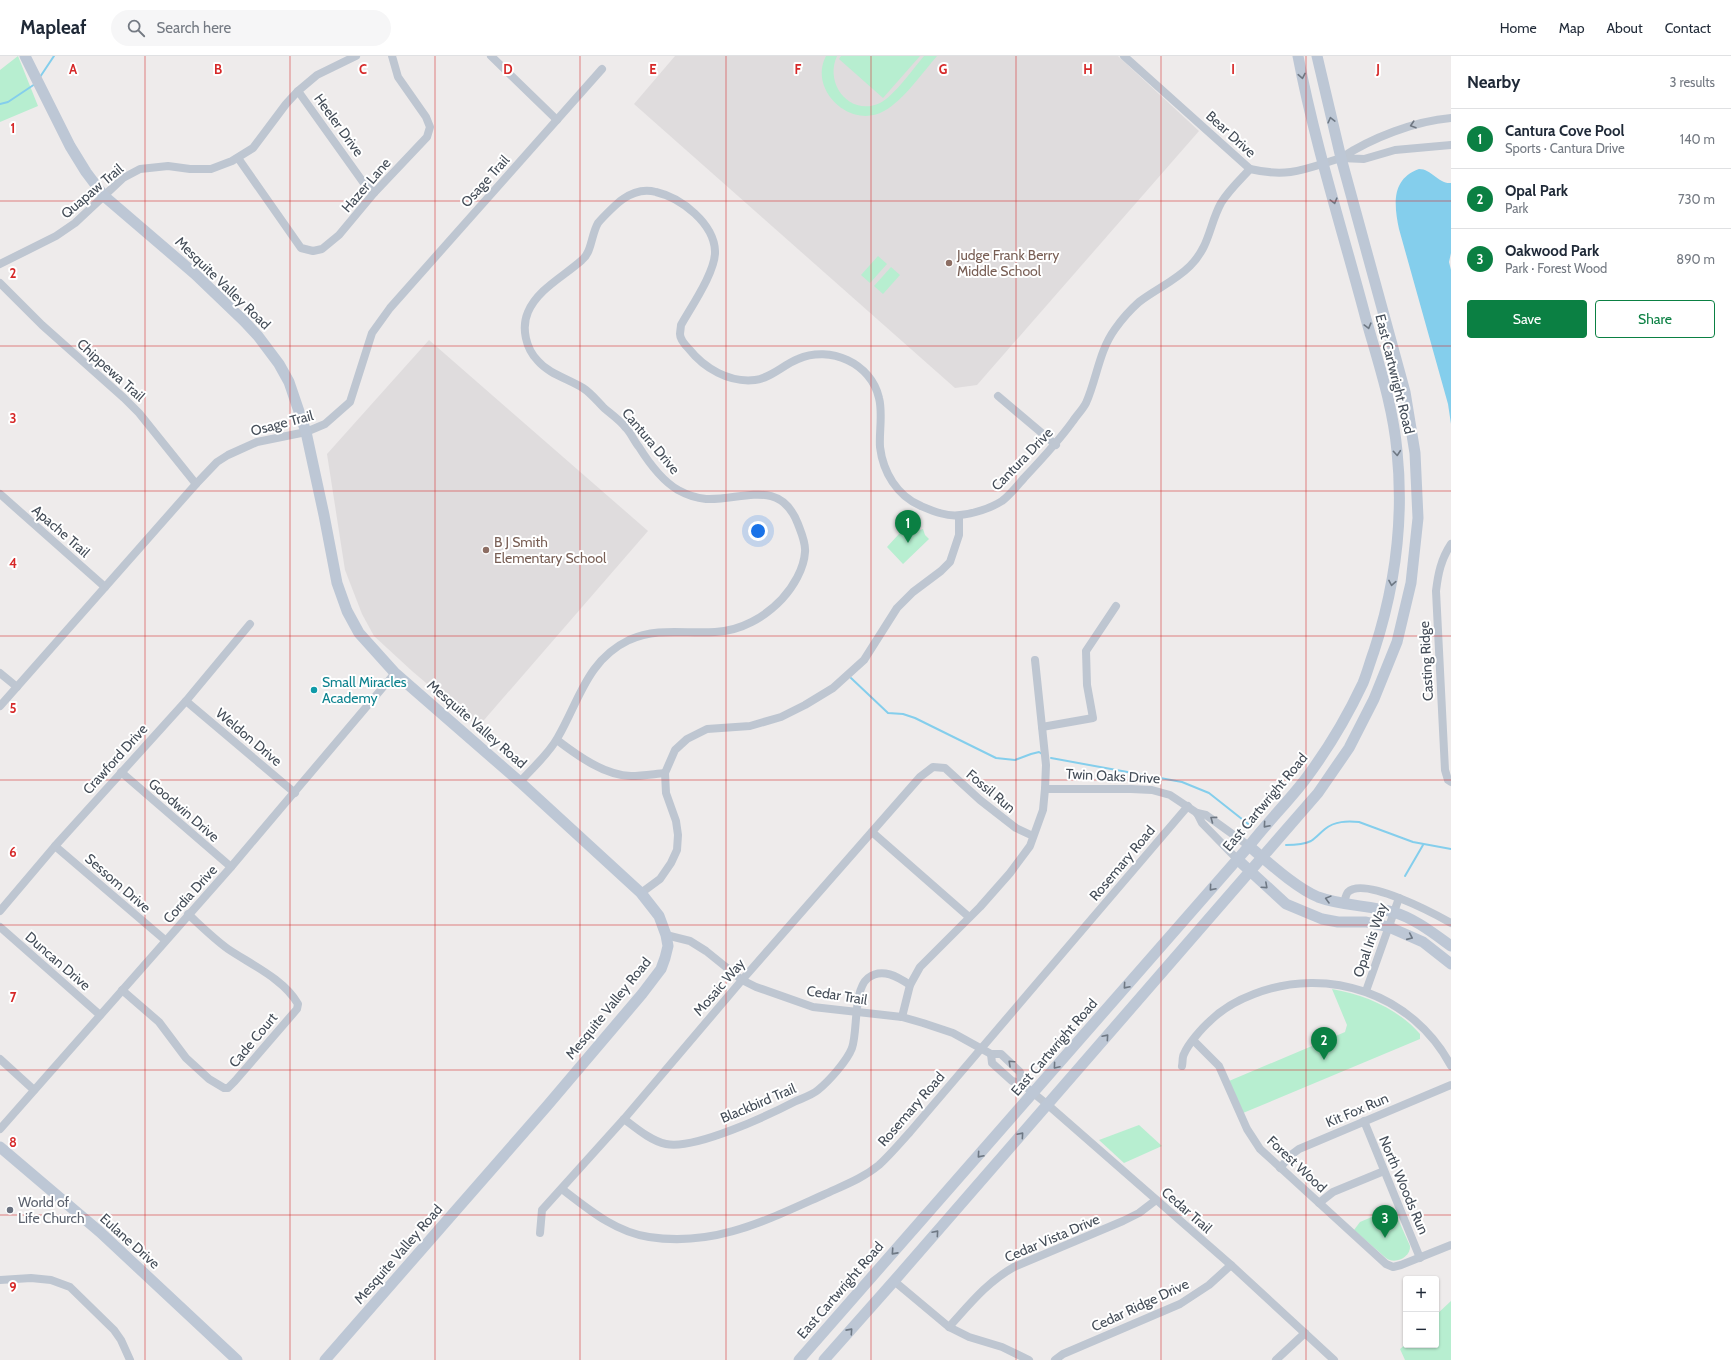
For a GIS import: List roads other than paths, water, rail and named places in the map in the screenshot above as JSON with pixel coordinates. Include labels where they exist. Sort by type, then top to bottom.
[{"type":"main road","name":"East Cartwright Road","points":[[799,1360],[1033,1094],[1303,782],[1320,759],[1363,682],[1381,628],[1392,585],[1398,542],[1399,493],[1397,450],[1388,398],[1304,87],[1298,56]]},
{"type":"main road","name":"East Cartwright Road","points":[[824,1360],[1318,793],[1349,748],[1374,699],[1397,642],[1411,583],[1418,518],[1415,454],[1405,392],[1341,158],[1317,56]]},
{"type":"main road","name":"Mesquite Valley Road","points":[[27,60],[86,172],[104,196],[195,274],[258,336],[279,364],[289,382],[306,432],[337,583],[347,611],[359,633],[395,673],[520,782],[641,893],[659,916],[666,935],[668,946],[666,958],[661,969],[642,994],[547,1106],[325,1360]]},
{"type":"main road","name":"Twin Oaks Drive","points":[[1249,846],[1300,888],[1318,897],[1394,912],[1424,927],[1451,946]]},
{"type":"main road","name":"Twin Oaks Drive","points":[[1237,859],[1286,904],[1322,920],[1338,922],[1366,922],[1389,927],[1423,942],[1451,964]]},
{"type":"main road","name":"Eulane Drive","points":[[0,1147],[100,1232],[238,1360]]},
{"type":"street","name":"Quapaw Trail","points":[[0,264],[56,236],[75,223],[123,178],[140,169],[168,166],[190,169],[211,169],[238,158],[253,148],[286,104],[298,91],[317,75],[356,56]]},
{"type":"street","name":"Hazer Lane","points":[[238,158],[301,248],[313,251],[322,249],[339,235],[374,193],[428,137],[430,127],[426,117],[398,77],[392,56]]},
{"type":"street","points":[[491,56],[557,120]]},
{"type":"street","name":"Bear Drive","points":[[1124,56],[1250,169],[1269,173],[1295,173],[1341,158]]},
{"type":"street","name":"Osage Trail","points":[[0,706],[217,462],[242,448],[272,438],[306,432],[325,424],[350,402],[372,333],[390,308],[602,69]]},
{"type":"street","name":"Heeler Drive","points":[[298,91],[363,182],[374,193]]},
{"type":"street","points":[[1341,158],[1361,145],[1412,125],[1438,119],[1451,118]]},
{"type":"street","points":[[1341,158],[1364,159],[1395,150],[1451,145]]},
{"type":"street","name":"Cantura Drive","points":[[520,782],[557,740],[586,680],[604,658],[615,648],[640,635],[657,631],[716,632],[735,629],[751,623],[772,610],[784,597],[793,585],[800,570],[805,552],[802,536],[796,519],[787,506],[774,498],[760,494],[706,499],[692,496],[666,482],[651,465],[627,429],[586,389],[549,370],[537,361],[527,345],[524,328],[526,316],[534,299],[585,258],[598,223],[622,199],[637,191],[654,191],[669,196],[700,219],[712,237],[715,251],[714,264],[681,325],[680,334],[683,342],[699,360],[725,376],[741,380],[766,378],[794,360],[805,356],[833,354],[845,358],[857,365],[875,386],[880,400],[880,447],[884,464],[892,482],[902,495],[916,504],[932,511],[959,516],[987,508],[1002,500],[1056,445],[1085,404],[1103,351],[1115,329],[1139,303],[1175,279],[1190,266],[1199,255],[1207,240],[1215,216],[1222,202],[1250,169]]},
{"type":"street","name":"Chippewa Trail","points":[[0,283],[42,325],[139,413],[196,484]]},
{"type":"street","points":[[998,396],[1056,445]]},
{"type":"street","name":"Apache Trail","points":[[0,494],[105,587]]},
{"type":"street","points":[[641,893],[660,879],[671,864],[677,850],[678,835],[676,821],[666,793],[665,773],[675,750],[687,739],[706,729],[750,726],[781,717],[833,688],[864,660],[897,608],[913,592],[941,571],[950,562],[959,535],[959,516]]},
{"type":"street","name":"Casting Ridge","points":[[1450,781],[1445,770],[1436,591],[1438,572],[1445,554],[1451,544]]},
{"type":"street","points":[[1042,727],[1093,718],[1087,685],[1086,651],[1116,606]]},
{"type":"street","name":"Crawford Drive","points":[[0,911],[55,846],[186,701],[250,624]]},
{"type":"street","points":[[902,1017],[910,985],[920,967],[970,917],[1010,873],[1030,846],[1043,810],[1046,765],[1035,660]]},
{"type":"street","points":[[0,673],[17,687]]},
{"type":"street","name":"Cordia Drive","points":[[0,1129],[165,940],[231,867],[395,673]]},
{"type":"street","name":"Weldon Drive","points":[[186,701],[295,793]]},
{"type":"street","points":[[557,740],[585,760],[613,772],[630,776],[665,773]]},
{"type":"street","name":"Mosaic Way","points":[[540,1233],[542,1210],[624,1119],[742,980],[920,777],[933,767]]},
{"type":"street","name":"Fossil Run","points":[[933,767],[945,768],[980,800],[1016,828],[1033,836]]},
{"type":"street","name":"Goodwin Drive","points":[[121,772],[231,867]]},
{"type":"street","name":"Twin Oaks Drive","points":[[1045,789],[1152,790],[1170,795],[1197,813],[1202,823],[1237,859]]},
{"type":"street","name":"Rosemary Road","points":[[562,1189],[601,1218],[624,1230],[648,1237],[693,1240],[729,1233],[763,1222],[857,1180],[879,1165],[910,1132],[1188,806]]},
{"type":"street","name":"Twin Oaks Drive","points":[[1197,813],[1206,814],[1249,846]]},
{"type":"street","points":[[872,832],[970,917]]},
{"type":"street","name":"Sessom Drive","points":[[55,846],[165,940]]},
{"type":"street","points":[[1344,903],[1347,892],[1351,890],[1372,890],[1414,903],[1451,923]]},
{"type":"street","name":"Opal Iris Way","points":[[1366,991],[1399,898]]},
{"type":"street","name":"Cade Court","points":[[122,990],[159,1022],[186,1058],[209,1079],[224,1088],[228,1088],[235,1081],[297,1009],[298,1004],[291,993],[263,970],[230,950],[188,914]]},
{"type":"street","name":"Duncan Drive","points":[[0,927],[100,1015]]},
{"type":"street","name":"Cedar Trail","points":[[666,935],[690,941],[706,951],[742,980],[756,987],[814,1007],[902,1017],[953,1033],[982,1048],[990,1054],[1001,1054],[1020,1072],[1021,1083]]},
{"type":"street","name":"Blackbird Trail","points":[[624,1119],[647,1135],[665,1144],[679,1145],[702,1140],[770,1115],[817,1091],[836,1073],[852,1048],[856,1012],[864,983],[870,977],[880,974],[890,974],[910,985]]},
{"type":"street","points":[[1182,1066],[1184,1054],[1216,1015],[1243,999],[1268,989],[1301,983],[1327,983],[1345,985],[1366,991],[1404,1012],[1432,1038],[1451,1066]]},
{"type":"street","name":"Forest Wood","points":[[1194,1041],[1219,1066],[1247,1129],[1256,1144],[1280,1168],[1386,1264],[1393,1267],[1401,1266],[1420,1258]]},
{"type":"street","name":"Cedar Trail","points":[[990,1054],[992,1063],[1012,1081],[1021,1083],[1033,1094],[1048,1104],[1231,1266],[1334,1360]]},
{"type":"street","points":[[0,1059],[34,1090]]},
{"type":"street","name":"Kit Fox Run","points":[[1280,1168],[1291,1154],[1299,1149],[1451,1085]]},
{"type":"street","name":"North Woods Run","points":[[1364,1121],[1420,1258]]},
{"type":"street","points":[[1319,1203],[1333,1192],[1384,1171]]},
{"type":"street","name":"Cedar Vista Drive","points":[[949,1327],[1000,1274],[1124,1221],[1156,1200]]},
{"type":"street","points":[[1420,1258],[1451,1245]]},
{"type":"street","name":"Cedar Ridge Drive","points":[[1055,1360],[1063,1354],[1180,1304],[1209,1285],[1231,1266]]},
{"type":"street","points":[[0,1280],[31,1278],[51,1280],[70,1287],[114,1330],[121,1340],[130,1360]]},
{"type":"street","points":[[894,1281],[949,1327],[969,1337],[1002,1347],[1029,1360]]},
{"type":"street","points":[[1276,1360],[1305,1333]]},
{"type":"water","points":[[1419,169],[1428,171],[1446,183],[1451,183],[1451,253],[1449,262],[1451,270],[1451,424],[1448,404],[1399,229],[1396,211],[1399,186],[1403,179],[1410,173]]},
{"type":"waterway","points":[[40,77],[54,56]]},
{"type":"waterway","points":[[0,104],[8,102],[35,84]]},
{"type":"waterway","points":[[851,678],[888,713],[903,714],[915,718],[996,758],[1015,760],[1039,752],[1042,754]]},
{"type":"waterway","points":[[1051,758],[1182,782],[1209,793],[1252,827]]},
{"type":"waterway","points":[[1286,845],[1298,844],[1313,840],[1329,826],[1337,823],[1359,822],[1413,842],[1451,849]]},
{"type":"waterway","points":[[1405,876],[1423,845]]},
{"type":"place","name":"Judge Frank Berry Middle School","points":[[949,263]]},
{"type":"place","name":"Cantura Cove Pool","points":[[908,543]]},
{"type":"place","name":"B J Smith Elementary School","points":[[486,550]]},
{"type":"place","name":"Small Miracles Academy","points":[[314,690]]},
{"type":"place","name":"Opal Park","points":[[1324,1060]]},
{"type":"place","name":"World of Life Church","points":[[10,1210]]},
{"type":"place","name":"Oakwood Park","points":[[1385,1238]]}]
